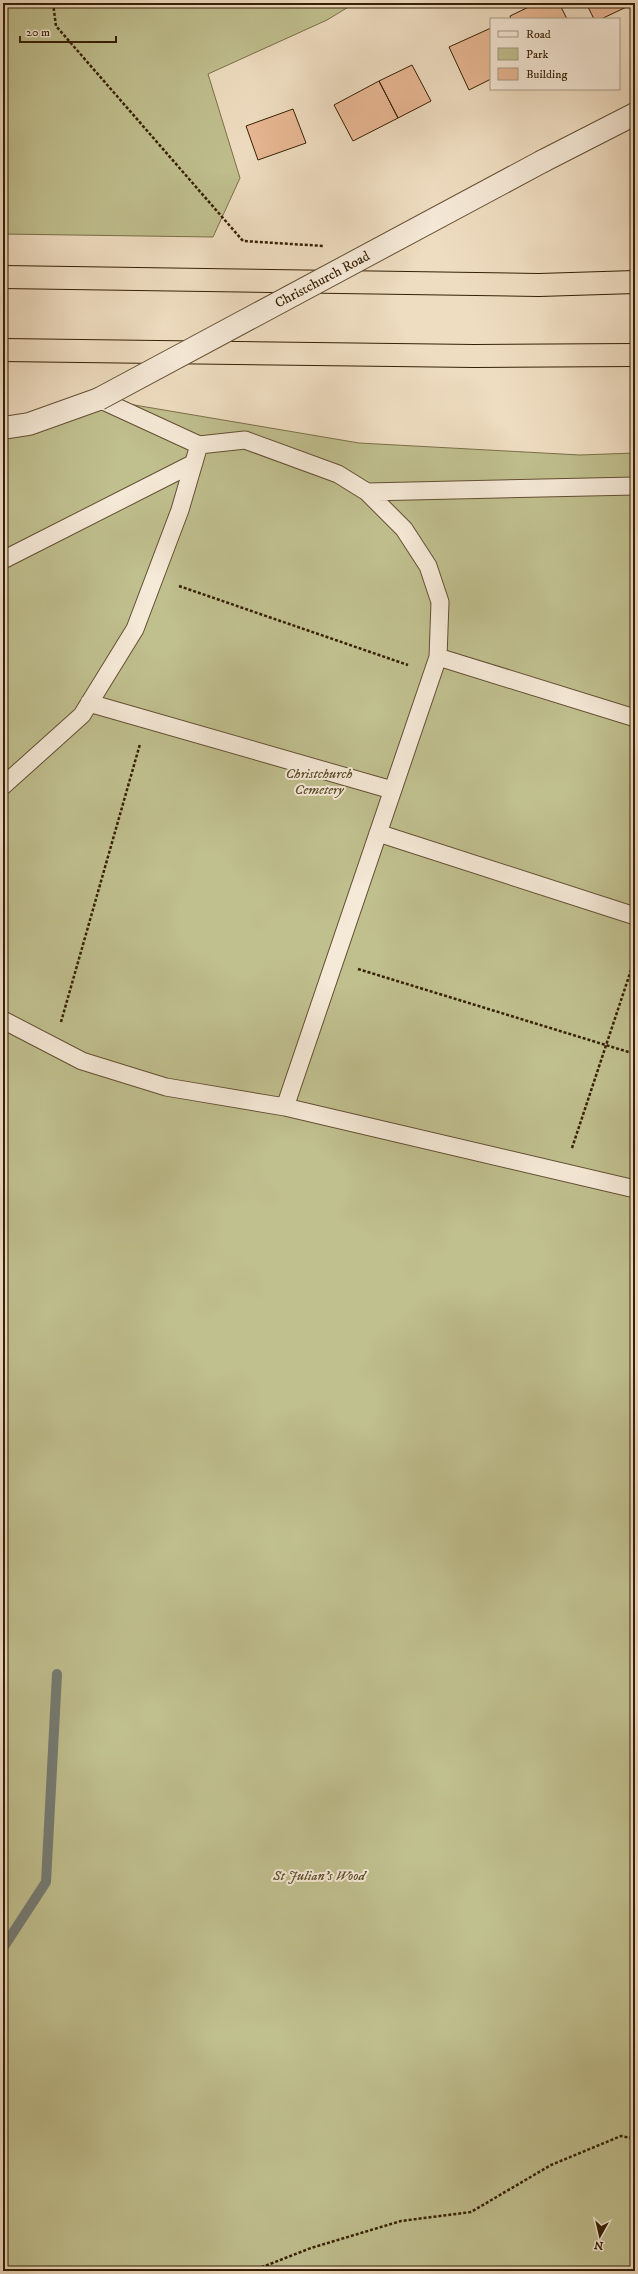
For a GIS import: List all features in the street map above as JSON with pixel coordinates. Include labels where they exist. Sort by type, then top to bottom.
[{"type":"highway","points":[[3,277],[539,285],[635,282]]},
{"type":"highway","points":[[3,350],[474,356],[635,355]]},
{"type":"street","name":"Christchurch Road","points":[[3,428],[29,424],[99,399],[542,160],[635,114]]},
{"type":"lane","points":[[99,399],[199,445],[245,440],[338,474],[368,492],[404,529],[428,566],[440,602],[438,656],[285,1107]]},
{"type":"lane","points":[[3,786],[82,715],[135,629],[180,510],[199,445]]},
{"type":"lane","points":[[3,560],[194,463]]},
{"type":"lane","points":[[368,492],[635,486]]},
{"type":"lane","points":[[438,656],[635,718]]},
{"type":"lane","points":[[89,703],[392,790]]},
{"type":"lane","points":[[378,833],[635,916]]},
{"type":"lane","points":[[3,1020],[82,1061],[166,1087],[285,1107],[564,1171],[635,1189]]},
{"type":"path","points":[[54,3],[56,26],[242,241],[323,246],[360,259]]},
{"type":"path","points":[[155,578],[432,674]]},
{"type":"path","points":[[54,1047],[147,720]]},
{"type":"path","points":[[564,1171],[635,958]]},
{"type":"path","points":[[334,962],[635,1054]]},
{"type":"path","points":[[252,2271],[311,2248],[401,2221],[471,2212],[551,2165],[621,2136],[635,2139]]},
{"type":"green space","points":[[3,3],[355,3],[327,20],[208,74],[240,178],[213,237],[3,234]]},
{"type":"green space","points":[[99,399],[359,443],[580,455],[635,453],[635,2271],[3,2271],[3,428]]},
{"type":"building","points":[[537,3],[559,3],[566,18],[511,18],[510,16]]},
{"type":"building","points":[[586,3],[635,3],[603,18],[594,18]]},
{"type":"building","points":[[490,28],[490,80],[469,90],[449,47]]},
{"type":"building","points":[[412,65],[431,101],[398,118],[379,81]]},
{"type":"building","points":[[379,81],[398,118],[353,141],[334,105]]},
{"type":"building","points":[[293,109],[306,143],[258,160],[246,126]]},
{"type":"waterway","points":[[3,1948],[46,1882],[57,1674]]},
{"type":"park label","name":"Christchurch Cemetery","points":[[319,782]]},
{"type":"park label","name":"St Julian's Wood","points":[[319,1875]]}]
